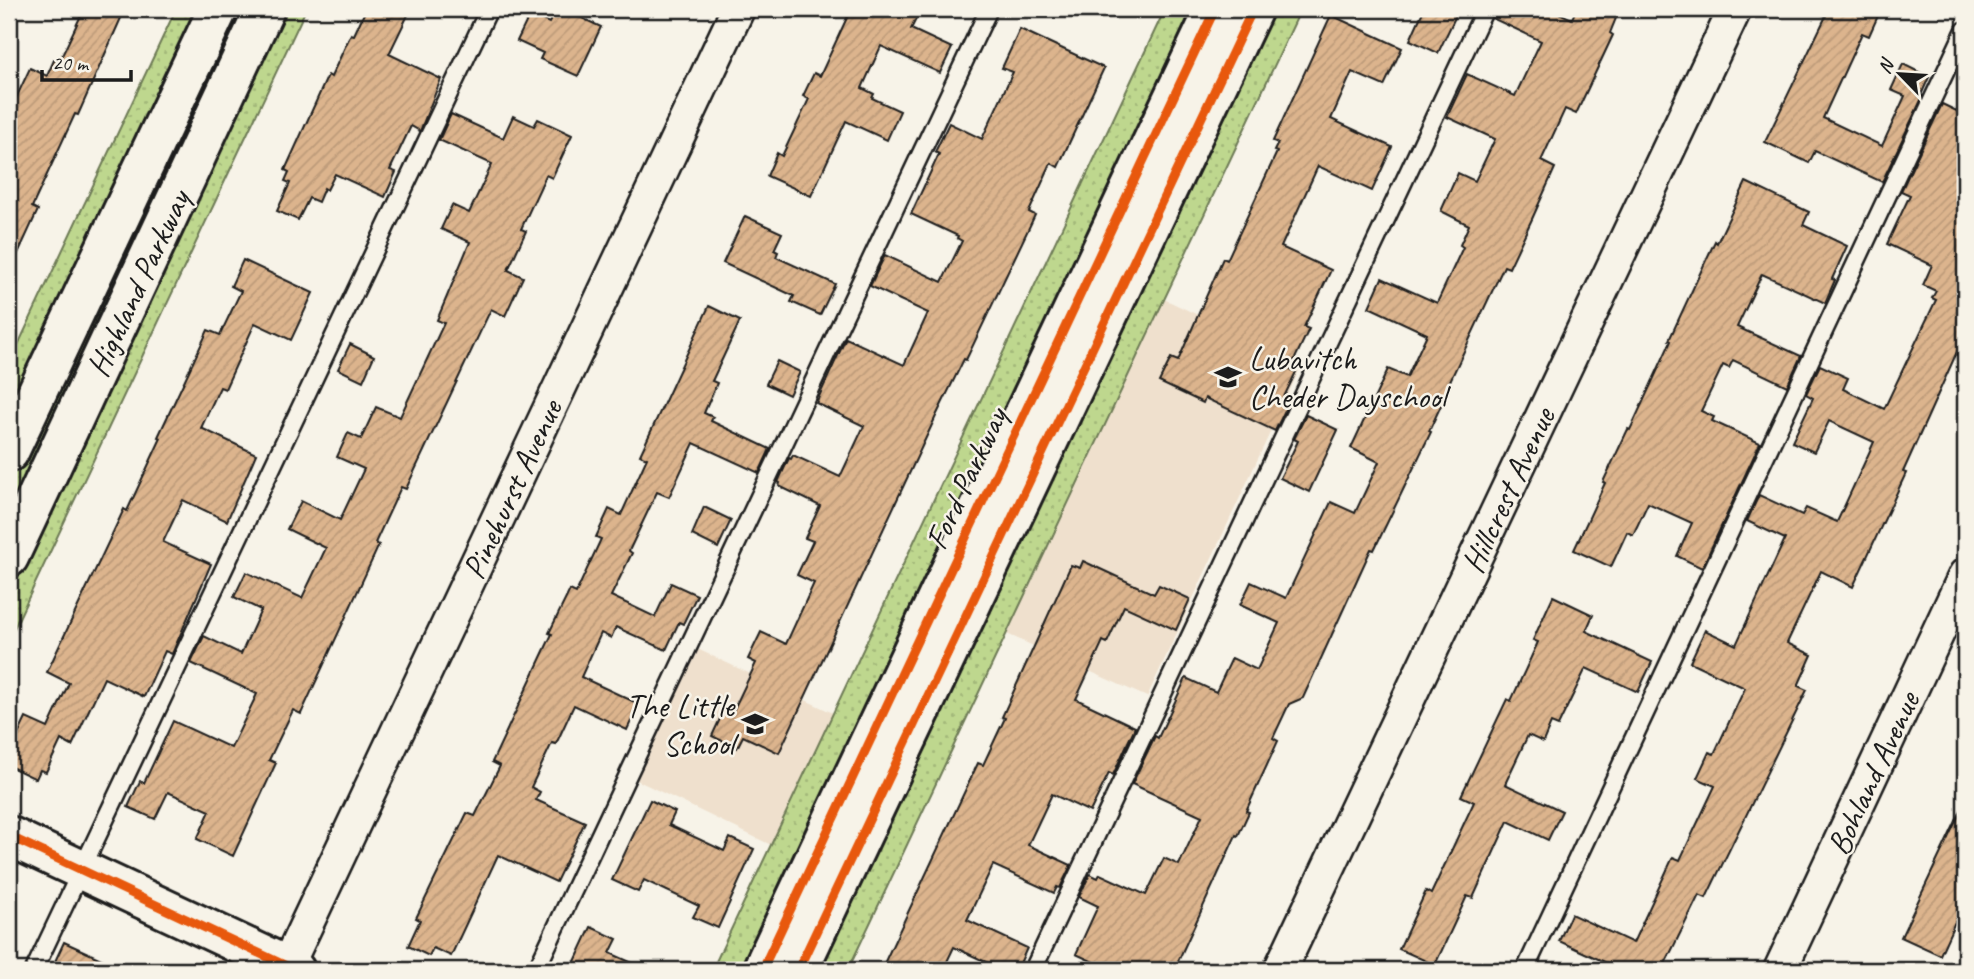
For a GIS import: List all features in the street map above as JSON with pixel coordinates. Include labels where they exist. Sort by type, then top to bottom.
[{"type":"main road","name":"Highland Parkway","points":[[9,452],[218,9]]},
{"type":"main road","name":"Highland Parkway","points":[[9,557],[265,9]]},
{"type":"main road","name":"Ford Parkway","points":[[762,970],[1215,9]]},
{"type":"main road","name":"Ford Parkway","points":[[798,970],[1253,9]]},
{"type":"main road","points":[[9,836],[289,969]]},
{"type":"street","name":"Pinehurst Avenue","points":[[289,969],[738,9]]},
{"type":"street","name":"Hillcrest Avenue","points":[[1280,970],[1735,9]]},
{"type":"street","name":"Bohland Avenue","points":[[1780,970],[1965,575]]},
{"type":"lane","points":[[34,970],[489,9]]},
{"type":"lane","points":[[536,970],[989,9]]},
{"type":"lane","points":[[1033,970],[1485,9]]},
{"type":"lane","points":[[1525,970],[1965,30]]},
{"type":"shaded area","points":[[1164,299],[1302,364],[1147,697],[1007,634]]},
{"type":"shaded area","points":[[689,645],[833,713],[771,845],[626,775]]},
{"type":"green space","points":[[176,9],[306,9],[9,639],[9,364]]},
{"type":"green space","points":[[1165,9],[1301,9],[848,970],[712,970]]},
{"type":"building","points":[[84,9],[125,9],[78,115],[75,114],[32,207],[38,210],[9,273],[9,113],[30,68],[47,76],[54,60],[59,62]]},
{"type":"building","points":[[366,9],[394,9],[408,15],[389,54],[441,79],[420,131],[411,126],[390,170],[396,172],[385,197],[335,174],[327,190],[324,188],[318,202],[309,198],[298,220],[277,211],[290,183],[285,181],[289,172],[285,170],[328,75],[331,77]]},
{"type":"building","points":[[556,9],[563,9],[601,27],[578,76],[540,59],[543,53],[517,41],[530,14],[549,23]]},
{"type":"building","points":[[851,9],[921,9],[911,29],[952,48],[940,73],[881,46],[862,88],[874,94],[872,98],[900,111],[887,140],[846,121],[811,196],[767,176],[777,153],[782,156],[809,99],[803,96],[814,73],[820,76]]},
{"type":"building","points":[[1424,9],[1459,9],[1438,53],[1410,40]]},
{"type":"building","points":[[1495,9],[1550,9],[1572,19],[1576,9],[1596,9],[1616,18],[1610,33],[1613,35],[1576,114],[1565,109],[1541,161],[1555,168],[1532,219],[1509,268],[1504,266],[1449,383],[1451,384],[1429,431],[1431,432],[1374,550],[1371,549],[1303,698],[1289,704],[1273,738],[1278,741],[1246,811],[1249,812],[1174,970],[1111,970],[1076,954],[1098,906],[1079,897],[1090,874],[1098,878],[1100,874],[1146,895],[1164,858],[1179,865],[1202,816],[1132,784],[1155,736],[1158,738],[1186,678],[1216,692],[1232,658],[1257,670],[1279,623],[1240,605],[1251,582],[1286,598],[1331,502],[1355,513],[1379,462],[1351,448],[1388,369],[1407,377],[1427,334],[1369,307],[1382,278],[1437,303],[1463,247],[1460,245],[1469,225],[1441,211],[1458,173],[1475,181],[1495,139],[1447,117],[1467,74],[1515,96],[1541,41],[1492,18]]},
{"type":"building","points":[[1809,9],[1881,9],[1869,36],[1862,33],[1823,118],[1882,146],[1905,96],[1891,90],[1903,64],[1929,77],[1921,95],[1923,96],[1882,182],[1815,151],[1809,163],[1765,142],[1826,16]]},
{"type":"building","points":[[1331,15],[1402,48],[1384,86],[1352,72],[1331,119],[1392,147],[1372,191],[1318,166],[1281,247],[1331,270],[1304,327],[1309,329],[1290,369],[1296,372],[1281,403],[1287,406],[1275,431],[1205,398],[1203,403],[1159,382],[1171,358],[1178,361],[1223,258],[1227,260],[1277,152],[1274,151],[1278,143],[1273,141]]},
{"type":"building","points":[[1020,29],[1104,68],[1058,167],[1051,163],[1029,212],[1035,215],[966,360],[964,359],[937,414],[779,753],[743,736],[737,748],[712,736],[725,708],[733,711],[756,663],[748,659],[761,632],[786,644],[814,583],[797,575],[813,541],[805,538],[820,506],[779,486],[778,482],[793,455],[840,477],[864,426],[816,403],[846,338],[904,365],[928,313],[870,286],[885,255],[942,282],[962,241],[958,236],[911,214],[939,154],[935,152],[949,123],[982,139],[1013,72],[1002,68]]},
{"type":"building","points":[[1942,104],[1965,115],[1965,334],[1903,472],[1906,473],[1853,587],[1821,571],[1787,643],[1812,655],[1798,686],[1807,690],[1706,898],[1699,895],[1662,970],[1622,970],[1559,941],[1571,914],[1633,943],[1673,857],[1680,860],[1715,786],[1697,778],[1709,752],[1714,754],[1745,688],[1690,662],[1705,630],[1736,645],[1785,539],[1747,521],[1759,495],[1802,515],[1806,508],[1837,522],[1874,442],[1829,421],[1814,452],[1792,442],[1813,398],[1806,394],[1820,365],[1848,378],[1843,389],[1884,409],[1936,300],[1932,298],[1936,291],[1923,285],[1932,265],[1887,244],[1910,195],[1901,191]]},
{"type":"building","points":[[451,114],[503,138],[513,116],[534,126],[538,119],[572,135],[552,178],[546,175],[521,229],[526,231],[508,270],[523,277],[505,316],[491,309],[406,489],[401,487],[375,543],[379,545],[301,714],[293,710],[269,760],[276,763],[233,856],[197,839],[210,811],[168,792],[155,819],[128,807],[140,781],[144,783],[173,721],[231,748],[257,694],[191,663],[204,636],[241,654],[261,610],[234,597],[246,572],[302,598],[326,548],[287,529],[301,501],[340,520],[364,469],[337,457],[348,433],[361,439],[376,407],[400,417],[444,323],[437,320],[470,242],[441,229],[452,205],[469,213],[492,164],[439,140]]},
{"type":"building","points":[[1746,182],[1809,212],[1803,225],[1847,246],[1832,279],[1835,280],[1825,303],[1762,274],[1737,327],[1801,356],[1787,386],[1733,360],[1729,368],[1723,365],[1701,411],[1714,417],[1712,421],[1760,443],[1702,568],[1677,556],[1692,523],[1648,503],[1633,535],[1627,532],[1611,567],[1574,550],[1715,241],[1717,243]]},
{"type":"building","points":[[745,216],[782,233],[774,250],[778,252],[776,257],[835,284],[820,315],[791,302],[794,296],[723,263]]},
{"type":"building","points":[[243,260],[313,293],[291,340],[255,323],[225,389],[220,387],[201,428],[256,454],[227,521],[183,500],[163,542],[211,564],[172,654],[165,651],[144,697],[104,678],[72,746],[61,740],[46,772],[40,770],[36,779],[9,766],[9,754],[26,718],[48,728],[69,683],[47,672],[124,509],[127,511],[208,330],[220,335],[241,291],[231,286]]},
{"type":"building","points":[[709,306],[740,321],[712,381],[717,383],[704,413],[713,417],[711,421],[770,449],[759,473],[694,443],[669,497],[657,492],[611,596],[655,617],[671,583],[697,595],[683,624],[679,622],[666,650],[616,627],[611,638],[601,633],[581,677],[639,704],[627,730],[574,705],[556,744],[552,743],[531,787],[540,792],[536,800],[585,822],[556,882],[498,855],[451,956],[433,948],[429,956],[408,946],[420,920],[416,918],[467,813],[475,816],[500,766],[492,762],[570,590],[576,593],[601,539],[596,537],[609,509],[621,515],[647,458],[640,455]]},
{"type":"building","points":[[350,344],[374,356],[363,381],[338,369]]},
{"type":"building","points":[[777,361],[800,372],[789,395],[766,384]]},
{"type":"building","points":[[1306,415],[1338,430],[1309,492],[1280,478],[1298,441],[1294,439]]},
{"type":"building","points":[[704,507],[731,520],[718,548],[692,535]]},
{"type":"building","points":[[1083,561],[1154,594],[1159,585],[1190,599],[1176,630],[1124,606],[1107,643],[1103,641],[1076,699],[1135,727],[1113,775],[1109,773],[1090,812],[1052,794],[1028,845],[1071,865],[1060,888],[1057,887],[1054,893],[993,865],[967,920],[1027,948],[1017,970],[1003,970],[954,947],[943,970],[881,970],[978,763],[983,765],[1071,565],[1080,568]]},
{"type":"building","points":[[1553,596],[1593,615],[1586,631],[1652,662],[1638,692],[1586,668],[1558,726],[1551,723],[1543,742],[1528,735],[1505,784],[1562,811],[1548,840],[1508,821],[1473,898],[1467,896],[1435,965],[1399,949],[1426,891],[1431,894],[1474,802],[1461,796],[1507,699],[1511,701],[1538,642],[1533,640]]},
{"type":"building","points":[[650,800],[675,812],[669,825],[724,851],[730,838],[754,849],[718,928],[693,917],[699,906],[644,880],[638,892],[612,880]]},
{"type":"building","points":[[1965,802],[1965,900],[1940,955],[1901,937]]},
{"type":"building","points":[[591,927],[617,939],[610,953],[648,970],[571,970]]},
{"type":"building","points":[[64,942],[125,970],[51,970]]},
{"type":"cycle path","points":[[762,970],[1215,9]]},
{"type":"cycle path","points":[[798,970],[1253,9]]},
{"type":"cycle path","points":[[9,836],[295,970]]},
{"type":"place","name":"Lubavitch Cheder Dayschool","points":[[1228,377]]},
{"type":"place","name":"The Little School","points":[[755,724]]}]
